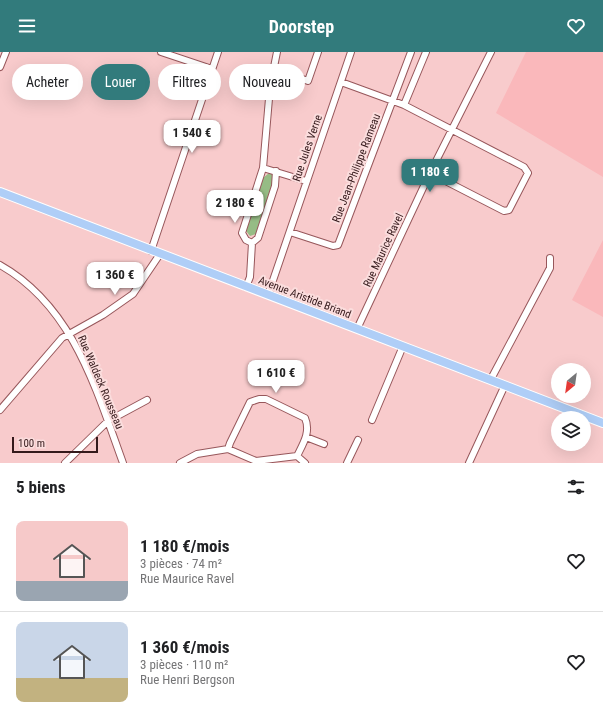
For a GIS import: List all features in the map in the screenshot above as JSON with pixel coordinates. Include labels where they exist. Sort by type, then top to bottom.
[{"type":"main road","name":"Avenue Aristide Briand","points":[[0,192],[603,423]]},
{"type":"street","points":[[0,67],[6,52]]},
{"type":"street","points":[[161,52],[197,64]]},
{"type":"street","points":[[214,64],[218,52]]},
{"type":"street","points":[[275,64],[277,52]]},
{"type":"street","points":[[305,79],[308,80],[318,52]]},
{"type":"street","name":"Rue Jules Verne","points":[[268,295],[350,52]]},
{"type":"street","name":"Rue Jean-Philippe Rameau","points":[[290,232],[333,246],[338,245],[410,52]]},
{"type":"street","points":[[404,105],[426,52]]},
{"type":"street","name":"Rue Maurice Ravel","points":[[357,329],[451,129],[491,52]]},
{"type":"street","points":[[341,82],[404,105],[524,167],[528,173],[509,210],[504,212],[430,173]]},
{"type":"street","points":[[151,251],[202,100]]},
{"type":"street","points":[[252,243],[246,240],[242,233],[263,168],[269,100]]},
{"type":"street","points":[[263,168],[306,181]]},
{"type":"street","points":[[246,287],[250,277],[252,243],[258,238],[275,186],[276,171]]},
{"type":"street","points":[[0,410],[55,345],[133,294],[160,254]]},
{"type":"street","points":[[491,379],[550,268],[550,258]]},
{"type":"street","name":"Rue Waldeck Rousseau","points":[[0,265],[27,282],[56,313],[70,334],[79,350],[108,421],[123,463]]},
{"type":"street","points":[[372,420],[403,346]]},
{"type":"street","points":[[469,463],[505,385]]},
{"type":"street","points":[[228,449],[250,402],[259,399],[266,399],[305,418],[308,424],[306,437],[297,456]]},
{"type":"street","points":[[65,463],[108,421],[147,400]]},
{"type":"street","points":[[306,437],[324,444]]},
{"type":"street","points":[[347,463],[358,440]]},
{"type":"street","points":[[180,463],[189,458],[213,450],[228,449],[256,461],[297,456],[305,463]]},
{"type":"street","points":[[189,458],[195,463]]},
{"type":"shaded area","points":[[526,52],[603,52],[603,177],[496,113]]},
{"type":"shaded area","points":[[603,240],[603,317],[572,300]]},
{"type":"green space","points":[[269,173],[272,174],[274,178],[256,234],[250,236],[246,231],[263,178]]}]
